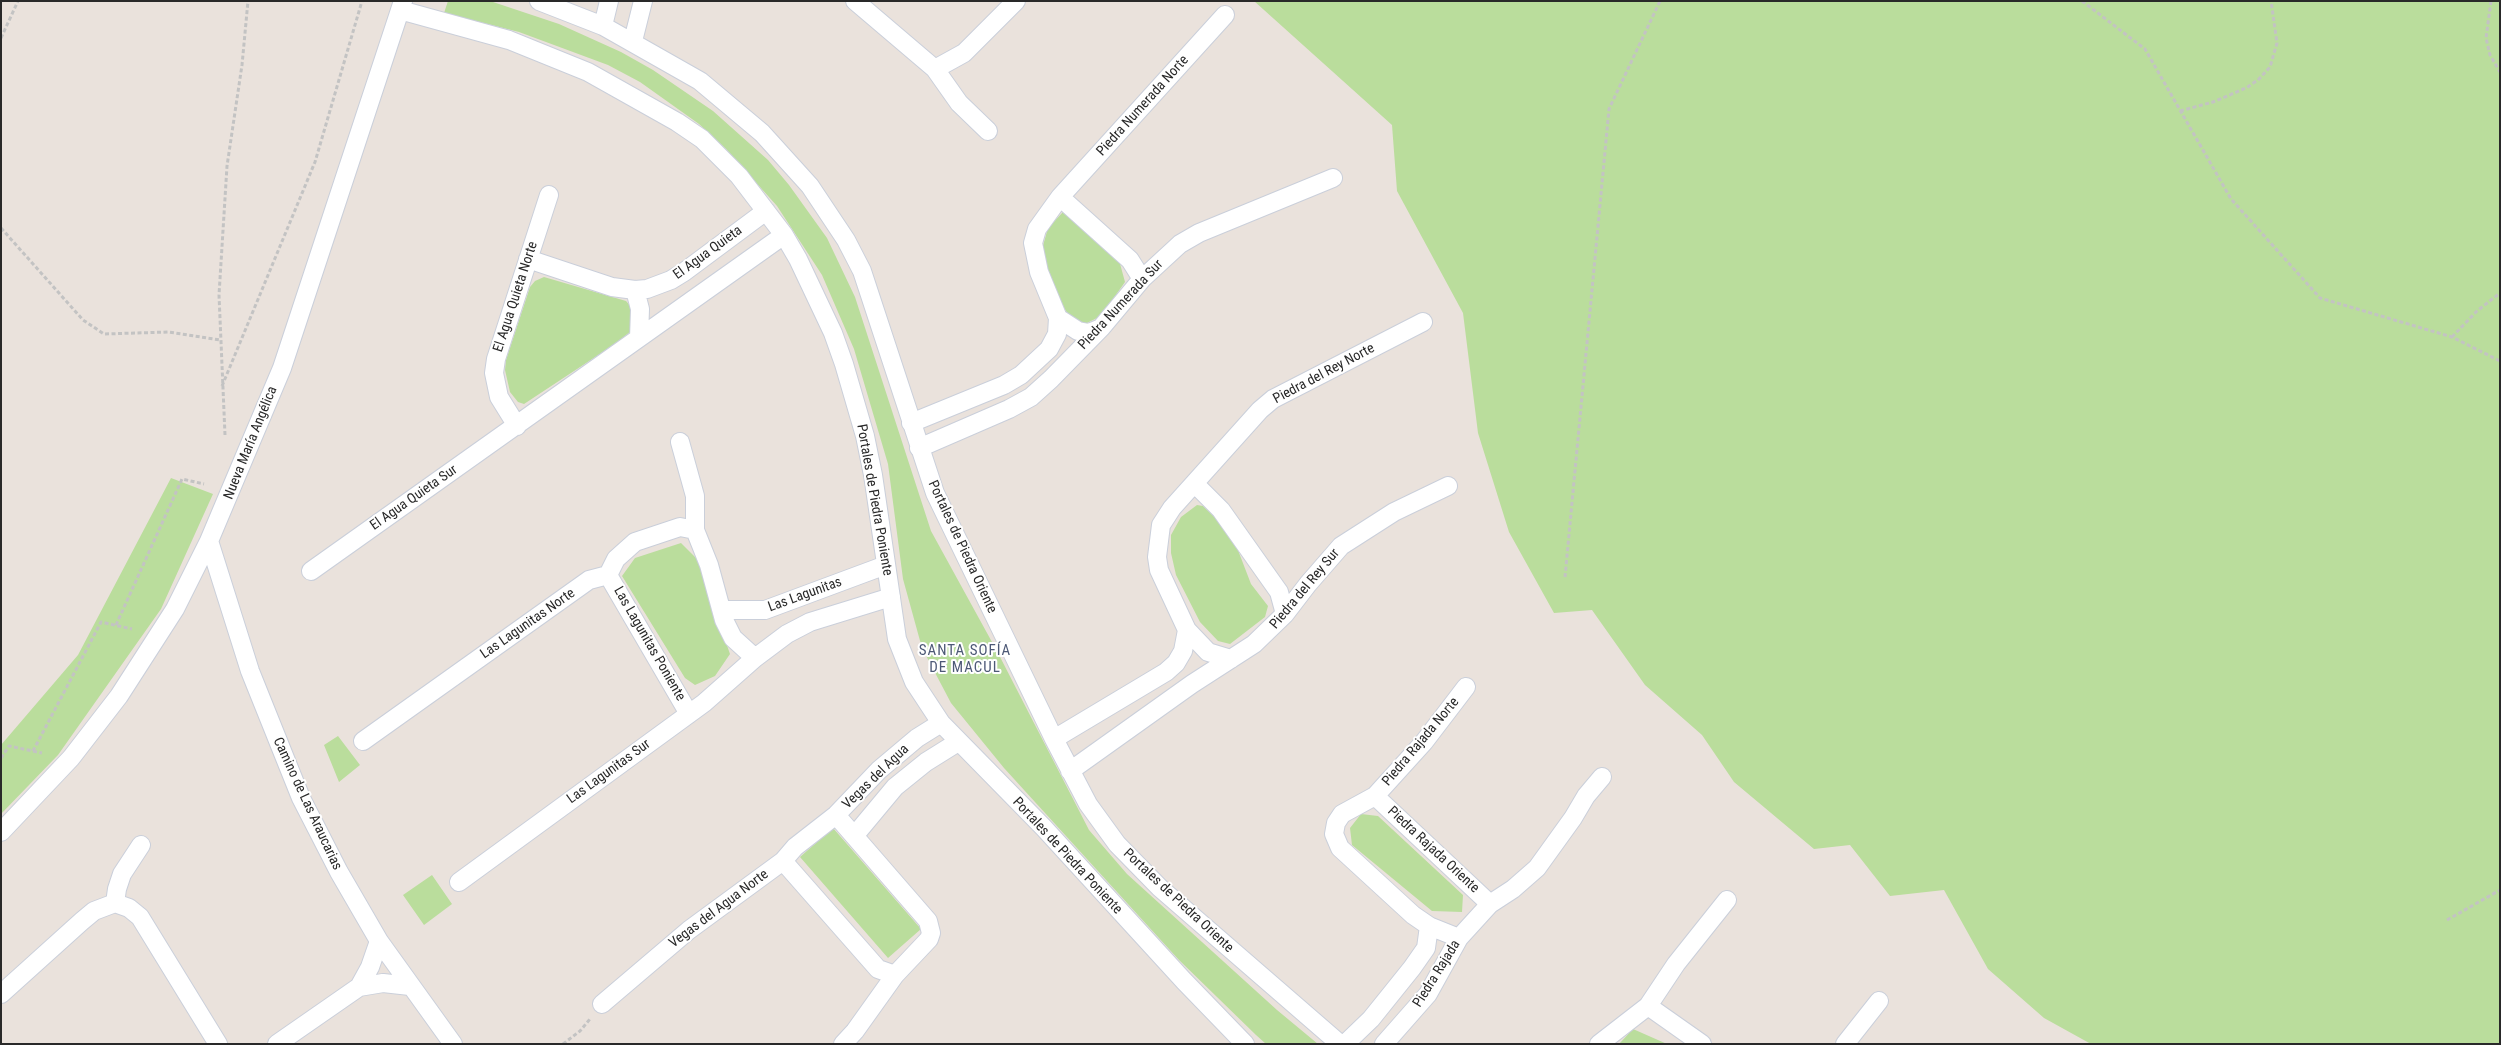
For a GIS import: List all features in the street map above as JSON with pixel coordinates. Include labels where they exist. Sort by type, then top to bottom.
[{"type":"street","name":"Portales de Piedra Oriente","points":[[539,1],[603,26],[633,41],[700,81],[735,108],[762,133],[810,186],[846,240],[862,271],[934,493],[1070,771],[1103,826],[1135,864],[1340,1044]]},
{"type":"street","points":[[603,26],[609,1]]},
{"type":"street","points":[[633,41],[643,1]]},
{"type":"street","points":[[854,1],[935,69],[959,103],[988,131]]},
{"type":"street","points":[[935,69],[964,53],[1016,1]]},
{"type":"street","name":"Portales de Piedra Poniente","points":[[402,6],[533,48],[588,72],[640,99],[702,139],[734,170],[784,236],[809,281],[833,333],[856,401],[873,475],[897,639],[914,682],[941,723],[958,742],[1044,828],[1184,981],[1246,1044]]},
{"type":"street","name":"Nueva María Angélica","points":[[1,832],[70,758],[119,696],[175,609],[209,541],[282,368],[402,6]]},
{"type":"street","name":"Piedra Numerada Norte","points":[[1058,318],[1039,272],[1033,243],[1037,229],[1046,213],[1060,197],[1225,15]]},
{"type":"street","name":"Piedra Numerada Sur","points":[[919,448],[1009,409],[1031,397],[1100,328],[1142,279],[1180,244],[1199,233],[1333,178]]},
{"type":"street","name":"El Agua Quieta Norte","points":[[517,426],[499,397],[494,373],[500,343],[550,195]]},
{"type":"street","points":[[1060,197],[1130,260],[1142,279]]},
{"type":"street","name":"El Agua Quieta","points":[[635,290],[647,289],[671,280],[766,211]]},
{"type":"street","points":[[517,426],[784,236]]},
{"type":"street","points":[[528,259],[612,287],[635,290],[640,309],[639,338]]},
{"type":"street","points":[[910,423],[1004,385],[1021,376],[1049,349],[1057,334],[1058,318],[1078,331],[1089,333],[1100,328]]},
{"type":"street","name":"Piedra del Rey Norte","points":[[1231,659],[1208,652],[1188,630],[1159,570],[1158,541],[1161,525],[1172,508],[1260,410],[1273,399],[1423,322]]},
{"type":"street","name":"El Agua Quieta Sur","points":[[311,571],[517,426]]},
{"type":"street","points":[[680,442],[695,496],[695,530],[709,565],[722,610],[733,638],[754,658]]},
{"type":"street","points":[[1195,484],[1221,510],[1279,592],[1285,614]]},
{"type":"street","name":"Piedra del Rey Sur","points":[[1070,771],[1192,684],[1254,644],[1285,614],[1341,546],[1394,512],[1448,486]]},
{"type":"street","points":[[608,575],[616,560],[635,542],[680,527],[695,530]]},
{"type":"street","name":"Camino de Las Araucarias","points":[[209,541],[250,671],[286,764],[338,872],[379,940],[452,1044]]},
{"type":"street","name":"Las Lagunitas","points":[[722,610],[765,610],[886,565]]},
{"type":"street","name":"Las Lagunitas Poniente","points":[[608,575],[689,714]]},
{"type":"street","name":"Las Lagunitas Norte","points":[[363,741],[589,580],[608,575]]},
{"type":"street","name":"Las Lagunitas","points":[[754,658],[787,634],[810,622],[891,597]]},
{"type":"street","points":[[1054,739],[1166,672],[1176,663],[1183,651],[1188,630]]},
{"type":"street","name":"Las Lagunitas Sur","points":[[460,882],[689,714],[754,658]]},
{"type":"street","name":"Piedra Rajada Norte","points":[[1376,796],[1430,735],[1466,688]]},
{"type":"street","name":"Vegas del Agua","points":[[836,814],[879,770],[917,738],[941,723]]},
{"type":"street","name":"Vegas del Agua","points":[[855,835],[895,787],[926,762],[958,742]]},
{"type":"street","name":"Piedra Rajada","points":[[1384,1044],[1428,994],[1460,938],[1490,904],[1537,868],[1586,796],[1602,777]]},
{"type":"street","points":[[1376,796],[1342,814],[1336,824],[1335,842],[1376,882],[1429,926],[1460,938]]},
{"type":"street","name":"Piedra Rajada Oriente","points":[[1376,796],[1490,904]]},
{"type":"street","points":[[836,814],[931,926],[929,939],[894,974],[855,1032],[842,1044]]},
{"type":"street","name":"Vegas del Agua Norte","points":[[602,1004],[689,930],[783,861],[794,847],[836,814]]},
{"type":"street","points":[[116,902],[116,889],[122,874],[141,845]]},
{"type":"street","points":[[783,861],[878,969],[894,974]]},
{"type":"street","points":[[1599,1044],[1648,1006],[1676,964],[1727,900]]},
{"type":"street","points":[[1,994],[94,911],[116,902],[129,908],[140,917],[218,1044]]},
{"type":"street","points":[[1345,1044],[1371,1019],[1412,968],[1426,948],[1429,926]]},
{"type":"street","points":[[359,987],[374,958],[379,940]]},
{"type":"street","points":[[277,1044],[359,987],[383,983],[410,986]]},
{"type":"street","points":[[1845,1044],[1879,1001]]},
{"type":"street","points":[[1648,1006],[1702,1044]]},
{"type":"path","points":[[1,38],[18,1]]},
{"type":"path","points":[[225,435],[221,389],[219,296],[227,166],[242,65],[248,1]]},
{"type":"path","points":[[221,389],[315,162],[362,1]]},
{"type":"path","points":[[1565,576],[1609,109],[1660,1]]},
{"type":"path","points":[[2082,1],[2145,49],[2231,199],[2320,298],[2452,337],[2500,361]]},
{"type":"path","points":[[2180,111],[2213,102],[2246,88],[2258,80],[2270,67],[2276,43],[2271,1]]},
{"type":"path","points":[[2490,1],[2486,38],[2490,56],[2500,72]]},
{"type":"path","points":[[1,228],[83,320],[104,334],[169,332],[220,340]]},
{"type":"path","points":[[2452,337],[2477,311],[2500,293]]},
{"type":"path","points":[[116,625],[182,479],[204,484]]},
{"type":"path","points":[[33,751],[101,622],[132,629]]},
{"type":"path","points":[[1,758],[9,746],[42,753]]},
{"type":"path","points":[[2447,920],[2500,890]]},
{"type":"path","points":[[563,1044],[580,1031],[602,1004]]},
{"type":"green space","points":[[448,1],[490,1],[559,24],[621,52],[653,70],[713,111],[768,160],[789,185],[827,238],[855,297],[931,531],[998,653],[1089,830],[1127,874],[1277,1010],[1318,1044],[1266,1044],[1256,1035],[1179,960],[1004,768],[951,703],[922,648],[903,579],[888,464],[854,349],[822,275],[777,206],[726,149],[699,124],[640,82],[608,65],[519,32],[444,13]]},
{"type":"green space","points":[[1254,1],[2500,1],[2500,1044],[2091,1044],[2044,1018],[1988,969],[1944,890],[1890,896],[1850,845],[1814,849],[1734,782],[1702,735],[1645,685],[1592,610],[1554,613],[1509,532],[1478,433],[1463,313],[1397,191],[1392,125]]},
{"type":"green space","points":[[1063,212],[1119,260],[1125,282],[1101,316],[1083,325],[1068,315],[1052,285],[1042,249],[1048,228]]},
{"type":"green space","points":[[544,277],[626,301],[634,310],[631,331],[618,342],[524,404],[518,402],[510,392],[505,370],[506,360],[530,287],[535,281]]},
{"type":"green space","points":[[171,478],[213,494],[161,609],[58,755],[1,814],[1,745],[78,655]]},
{"type":"green space","points":[[1197,505],[1203,506],[1221,523],[1236,545],[1251,584],[1268,606],[1265,617],[1230,644],[1218,641],[1200,622],[1176,575],[1171,553],[1171,535],[1181,517]]},
{"type":"green space","points":[[681,543],[697,559],[730,654],[715,676],[695,685],[685,678],[622,576],[635,558]]},
{"type":"green space","points":[[338,736],[360,765],[339,782],[324,745]]},
{"type":"green space","points":[[1361,814],[1378,816],[1463,895],[1462,912],[1432,911],[1352,845],[1350,828]]},
{"type":"green space","points":[[833,828],[921,929],[888,958],[800,857]]},
{"type":"green space","points":[[432,875],[452,904],[424,925],[403,895]]},
{"type":"green space","points":[[1633,1029],[1667,1044],[1619,1044]]},
{"type":"district","name":"SANTA SOFÍA DE MACUL","points":[[965,660]]}]
